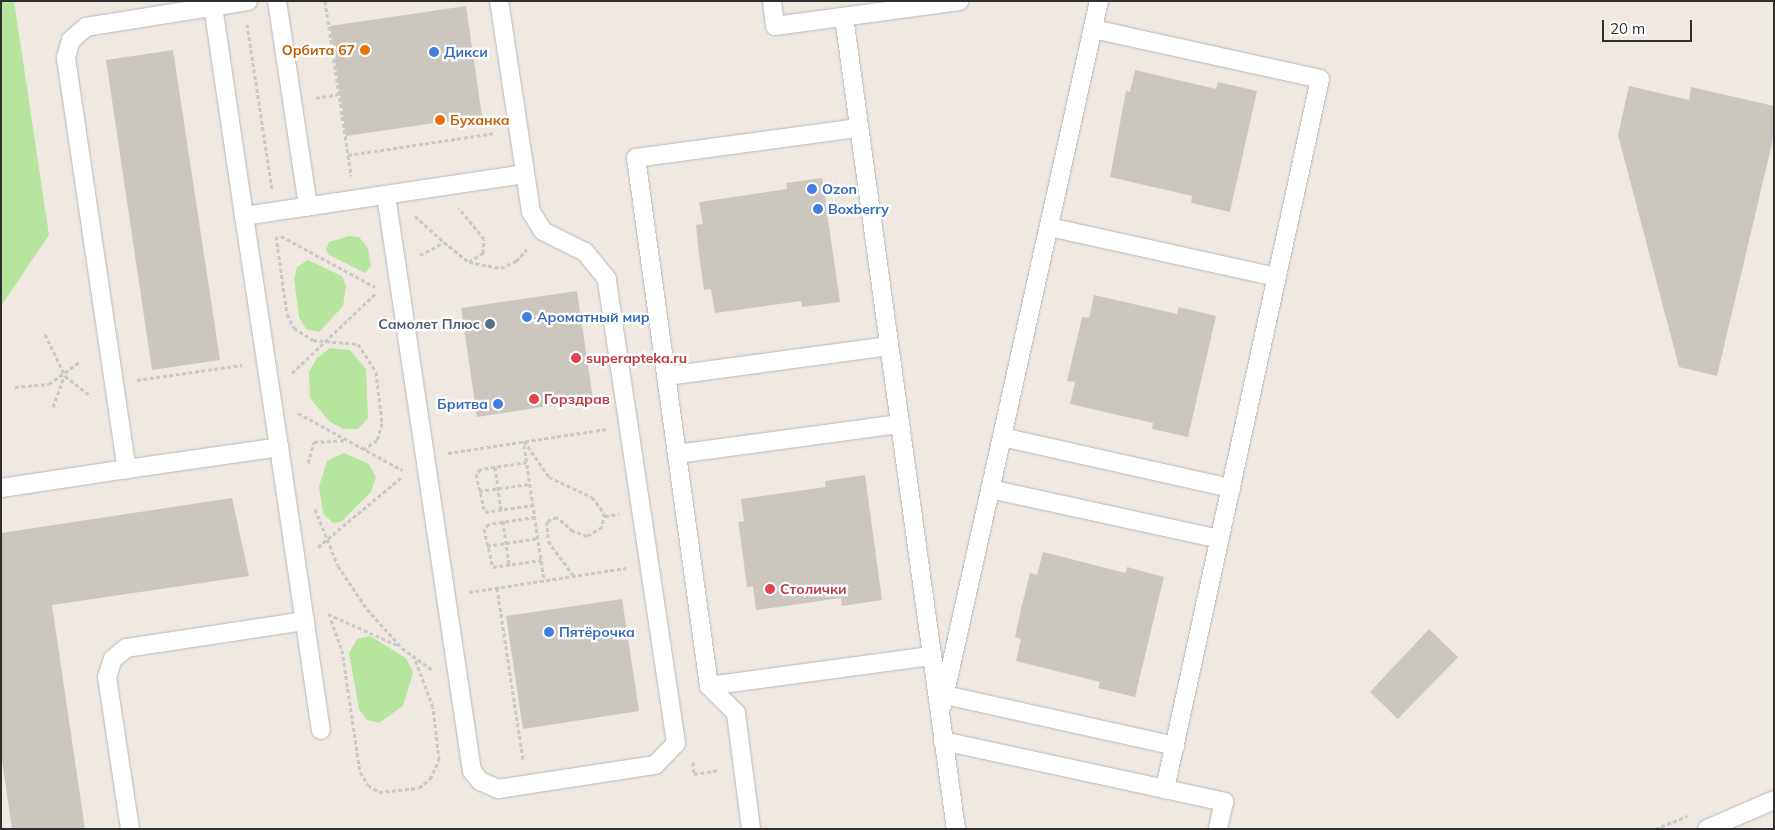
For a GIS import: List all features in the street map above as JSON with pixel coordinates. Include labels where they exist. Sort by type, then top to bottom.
[{"type":"lane","points":[[127,469],[67,49],[86,27],[248,1]]},
{"type":"lane","points":[[277,1],[308,207]]},
{"type":"lane","points":[[389,194],[399,277],[472,771],[480,781],[498,789],[655,765],[676,743],[606,279],[585,252],[543,231],[531,212],[499,1]]},
{"type":"lane","points":[[772,1],[775,26],[959,1]]},
{"type":"lane","points":[[940,717],[1099,1]]},
{"type":"lane","points":[[214,6],[321,730]]},
{"type":"lane","points":[[844,17],[956,829]]},
{"type":"lane","points":[[1093,29],[1320,79],[1166,789]]},
{"type":"lane","points":[[751,829],[736,713],[709,686],[636,158],[859,128]]},
{"type":"lane","points":[[244,216],[525,174]]},
{"type":"lane","points":[[1049,227],[1277,277]]},
{"type":"lane","points":[[666,376],[889,346]]},
{"type":"lane","points":[[677,454],[900,424]]},
{"type":"lane","points":[[1002,438],[1231,488]]},
{"type":"lane","points":[[1,488],[279,447]]},
{"type":"lane","points":[[990,489],[1220,539]]},
{"type":"lane","points":[[130,829],[107,677],[113,659],[126,648],[304,614]]},
{"type":"lane","points":[[709,686],[931,656]]},
{"type":"lane","points":[[945,695],[1175,746]]},
{"type":"lane","points":[[943,741],[1224,802],[1218,829]]},
{"type":"lane","points":[[1707,829],[1774,800]]},
{"type":"path","points":[[324,1],[354,200]]},
{"type":"path","points":[[244,2],[275,212]]},
{"type":"path","points":[[348,155],[519,129]]},
{"type":"path","points":[[449,186],[462,213],[485,242],[483,253],[469,262]]},
{"type":"path","points":[[389,194],[469,262],[488,268],[510,265],[543,231]]},
{"type":"path","points":[[296,565],[407,473],[347,440],[271,395],[325,341],[380,290],[276,233],[290,323],[306,338],[325,341],[358,344],[376,372],[382,423],[376,440],[364,449]]},
{"type":"path","points":[[399,277],[427,249],[444,242]]},
{"type":"path","points":[[45,334],[64,376],[119,418]]},
{"type":"path","points":[[15,387],[40,386],[64,376],[81,361]]},
{"type":"path","points":[[114,384],[266,361]]},
{"type":"path","points":[[53,407],[64,376]]},
{"type":"path","points":[[426,456],[628,426]]},
{"type":"path","points":[[308,471],[308,453],[314,442],[347,440]]},
{"type":"path","points":[[524,441],[544,580]]},
{"type":"path","points":[[524,441],[542,470],[555,482],[592,497],[605,516],[599,531],[587,536],[573,531],[556,518],[549,518],[545,528],[550,546],[574,576]]},
{"type":"path","points":[[527,462],[477,472],[479,491],[482,510],[501,510],[533,505]]},
{"type":"path","points":[[495,467],[501,510]]},
{"type":"path","points":[[479,491],[530,484]]},
{"type":"path","points":[[313,502],[325,541],[356,595],[402,648]]},
{"type":"path","points":[[535,516],[485,525],[487,546],[491,566],[541,560]]},
{"type":"path","points":[[503,521],[509,564]]},
{"type":"path","points":[[536,529],[545,528]]},
{"type":"path","points":[[487,546],[538,538]]},
{"type":"path","points":[[446,595],[649,565]]},
{"type":"path","points":[[497,588],[527,786]]},
{"type":"path","points":[[304,614],[328,614],[352,622],[402,648],[462,697]]},
{"type":"path","points":[[328,614],[342,650],[360,772],[368,785],[379,792],[419,788],[430,779],[439,760],[432,702],[414,657]]},
{"type":"path","points":[[676,743],[690,741],[694,774],[720,770],[722,778]]},
{"type":"green space","points":[[1,1],[14,1],[49,235],[1,306]]},
{"type":"green space","points":[[349,236],[359,237],[368,248],[371,266],[365,273],[329,255],[326,250],[329,242]]},
{"type":"green space","points":[[308,260],[342,276],[346,286],[343,306],[319,332],[306,329],[299,317],[294,279],[297,267]]},
{"type":"green space","points":[[330,348],[350,350],[366,369],[368,418],[358,429],[344,429],[330,422],[310,398],[309,372],[317,358]]},
{"type":"green space","points":[[344,453],[369,464],[376,477],[371,492],[341,522],[333,523],[323,513],[319,487],[327,461]]},
{"type":"green space","points":[[370,636],[406,658],[413,673],[403,706],[379,723],[367,720],[359,709],[349,653],[357,639]]},
{"type":"building","points":[[466,6],[482,116],[346,136],[330,26]]},
{"type":"building","points":[[173,50],[220,360],[152,370],[106,60]]},
{"type":"building","points":[[1135,70],[1216,89],[1218,82],[1257,91],[1230,212],[1191,203],[1192,196],[1110,177],[1126,91],[1130,92]]},
{"type":"building","points":[[1629,86],[1689,100],[1691,87],[1774,106],[1774,135],[1717,376],[1679,367],[1618,135]]},
{"type":"building","points":[[822,178],[840,302],[802,307],[801,301],[715,313],[711,289],[704,290],[696,225],[703,224],[699,202],[787,189],[786,183]]},
{"type":"building","points":[[577,291],[593,399],[477,417],[461,308]]},
{"type":"building","points":[[1094,295],[1177,314],[1179,307],[1216,316],[1188,437],[1152,429],[1153,423],[1070,404],[1075,382],[1067,381],[1082,317],[1089,318]]},
{"type":"building","points":[[865,475],[882,600],[842,606],[841,598],[756,610],[753,586],[747,587],[738,522],[744,521],[741,499],[826,487],[825,481]]},
{"type":"building","points":[[232,498],[249,576],[52,605],[85,829],[12,829],[1,754],[1,533]]},
{"type":"building","points":[[1043,552],[1126,573],[1127,567],[1164,577],[1135,697],[1098,688],[1100,682],[1016,661],[1021,639],[1015,637],[1021,609],[1030,573],[1037,575]]},
{"type":"building","points":[[622,599],[639,711],[523,729],[506,616]]},
{"type":"building","points":[[1429,629],[1458,657],[1398,719],[1370,692]]},
{"type":"place","name":"Орбита 67","points":[[365,50]]},
{"type":"place","name":"Дикси","points":[[434,52]]},
{"type":"place","name":"Буханка","points":[[440,120]]},
{"type":"place","name":"Ozon","points":[[812,189]]},
{"type":"place","name":"Boxberry","points":[[818,209]]},
{"type":"place","name":"Ароматный мир","points":[[527,317]]},
{"type":"place","name":"Самолет Плюс","points":[[490,324]]},
{"type":"place","name":"superapteka.ru","points":[[576,358]]},
{"type":"place","name":"Горздрав","points":[[534,399]]},
{"type":"place","name":"Бритва","points":[[498,404]]},
{"type":"place","name":"Столички","points":[[770,589]]},
{"type":"place","name":"Пятёрочка","points":[[549,632]]}]
